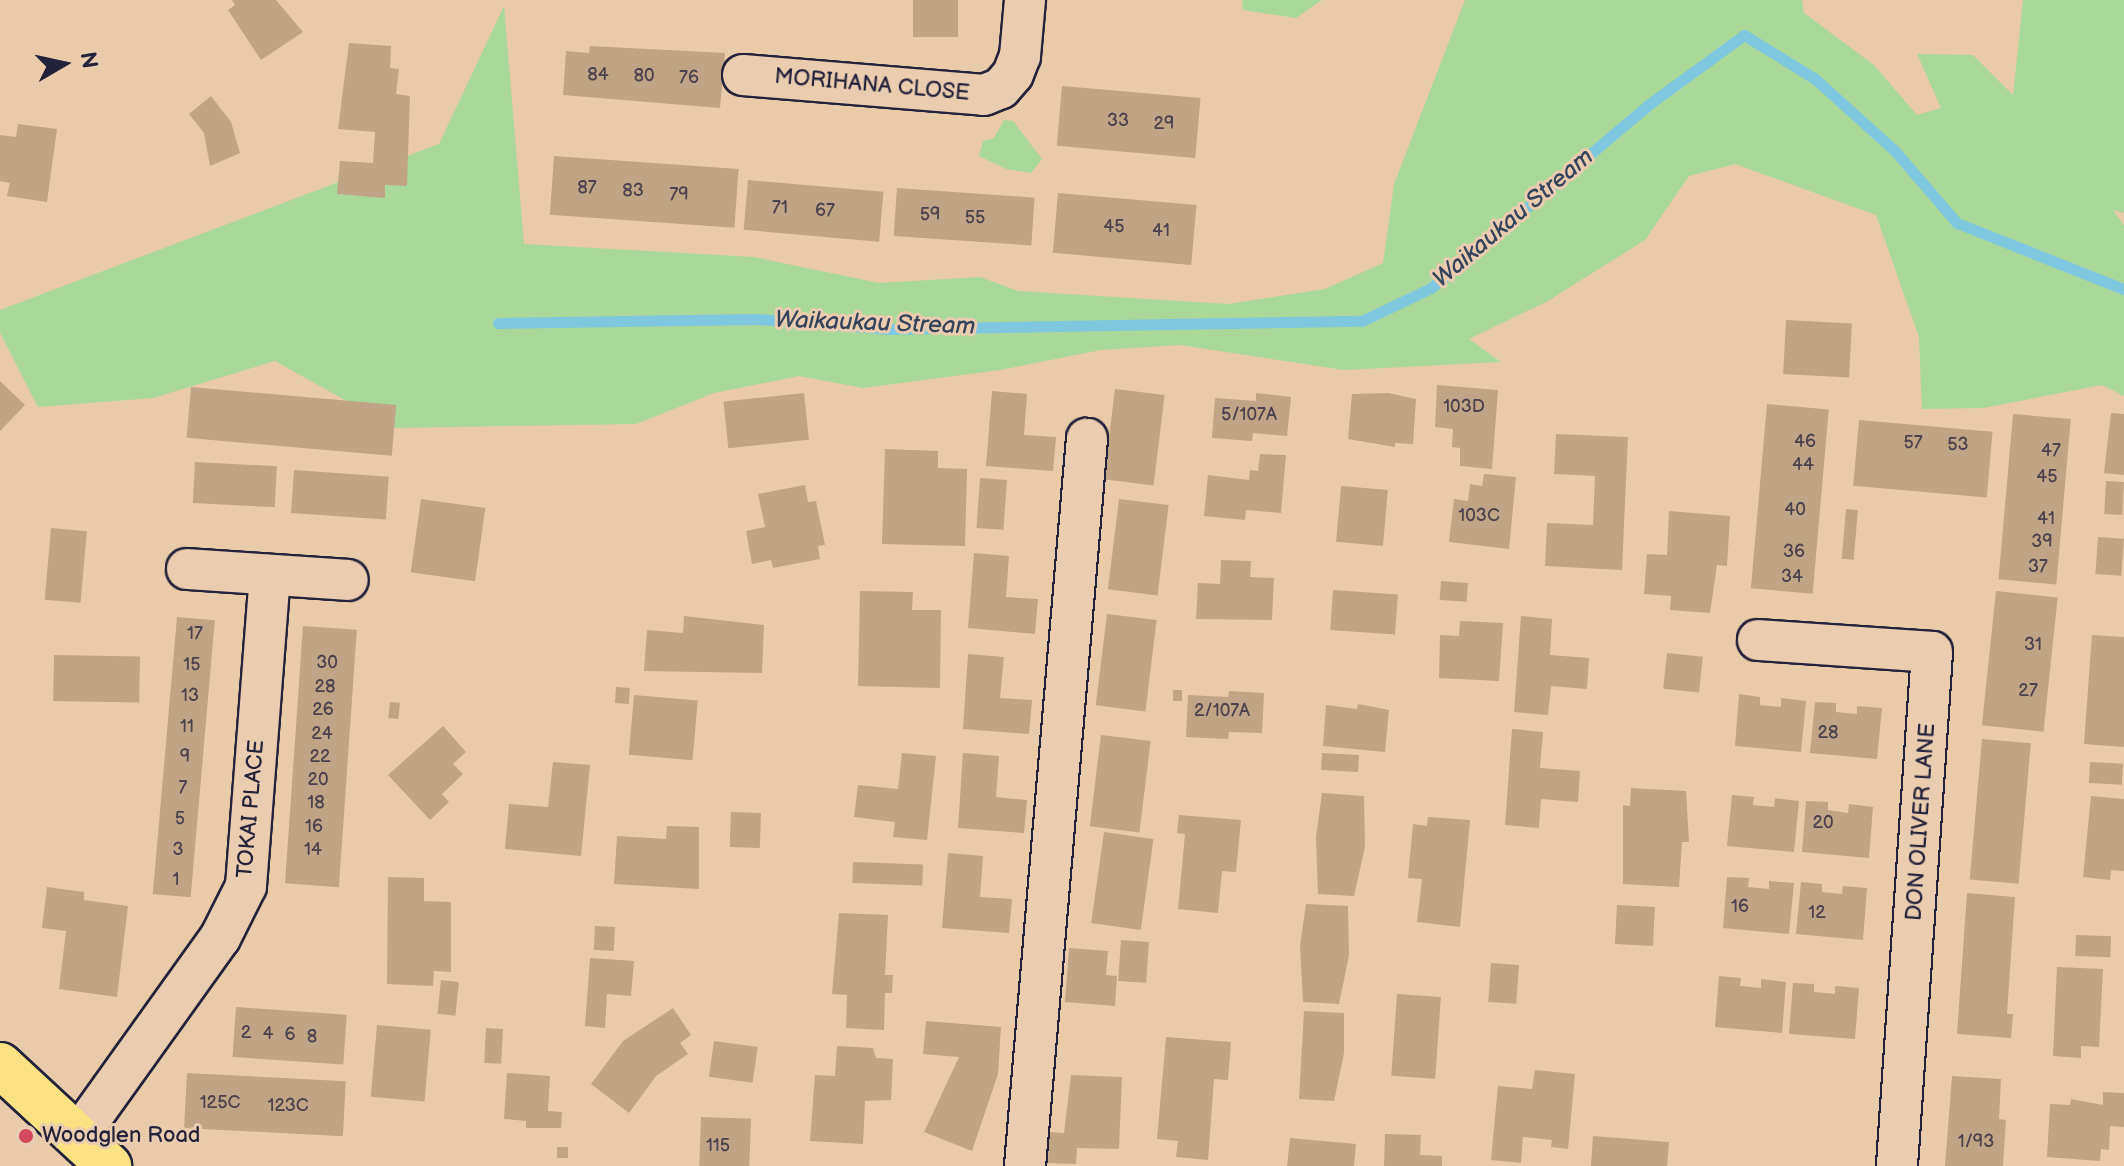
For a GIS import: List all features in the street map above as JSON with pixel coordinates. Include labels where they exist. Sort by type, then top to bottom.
[{"type":"main road","points":[[0,1065],[109,1166]]},
{"type":"street","name":"MORIHANA CLOSE","points":[[743,75],[984,95],[1001,88],[1013,74],[1020,56],[1025,0]]},
{"type":"street","points":[[1025,1166],[1087,439]]},
{"type":"street","points":[[187,569],[348,580]]},
{"type":"street","name":"TOKAI PLACE","points":[[78,1136],[220,938],[246,886],[270,575]]},
{"type":"street","name":"DON OLIVER LANE","points":[[1758,640],[1932,652],[1897,1166]]},
{"type":"green space","points":[[1242,0],[1322,0],[1296,18],[1243,10]]},
{"type":"green space","points":[[1465,0],[1802,0],[1804,13],[1874,65],[1917,115],[1941,108],[1917,54],[1973,55],[2013,95],[2023,0],[2124,0],[2124,213],[2113,210],[2124,226],[2124,396],[2102,385],[1983,408],[1922,409],[1919,337],[1876,215],[1735,164],[1689,176],[1645,240],[1546,302],[1469,339],[1501,362],[1344,370],[1180,345],[1101,350],[1000,370],[863,388],[799,376],[714,393],[636,424],[395,428],[275,361],[153,398],[38,407],[0,333],[0,310],[439,144],[504,6],[524,244],[754,257],[879,283],[980,277],[1018,291],[1228,304],[1325,289],[1383,263],[1394,184]]},
{"type":"green space","points":[[1004,120],[1013,121],[1042,159],[1031,173],[1006,169],[979,156],[983,141],[994,138]]},
{"type":"building","points":[[232,0],[276,0],[303,32],[261,60],[228,10],[235,5]]},
{"type":"building","points":[[913,0],[958,0],[958,37],[913,37]]},
{"type":"building","points":[[349,43],[391,46],[390,68],[399,69],[396,94],[410,96],[407,186],[385,185],[385,198],[337,194],[340,161],[373,163],[375,132],[338,129]]},
{"type":"building","points":[[590,46],[725,53],[720,108],[563,95],[566,51],[589,53]]},
{"type":"building","points":[[1062,86],[1200,98],[1195,158],[1057,146]]},
{"type":"building","points":[[211,96],[231,122],[240,153],[210,166],[204,133],[189,114]]},
{"type":"building","points":[[18,124],[57,129],[47,202],[7,196],[10,183],[0,181],[0,135],[16,137]]},
{"type":"building","points":[[554,156],[739,169],[734,228],[550,215]]},
{"type":"building","points":[[748,180],[883,192],[879,242],[744,230]]},
{"type":"building","points":[[897,188],[1035,198],[1031,246],[894,236]]},
{"type":"building","points":[[1058,193],[1196,205],[1191,265],[1053,253]]},
{"type":"building","points":[[1786,320],[1852,323],[1849,377],[1783,374]]},
{"type":"building","points":[[0,381],[25,405],[0,431]]},
{"type":"building","points":[[1437,385],[1498,390],[1492,469],[1460,466],[1460,448],[1452,447],[1453,429],[1435,427]]},
{"type":"building","points":[[191,387],[396,405],[392,456],[187,438]]},
{"type":"building","points":[[1115,389],[1165,395],[1154,485],[1104,479]]},
{"type":"building","points":[[992,391],[1027,394],[1024,435],[1056,437],[1053,471],[986,466]]},
{"type":"building","points":[[804,393],[809,440],[728,448],[723,401]]},
{"type":"building","points":[[1256,393],[1291,397],[1287,436],[1253,433],[1252,441],[1212,438],[1215,398],[1256,401]]},
{"type":"building","points":[[1388,393],[1416,399],[1413,444],[1395,443],[1395,447],[1348,439],[1352,394]]},
{"type":"building","points":[[1767,404],[1829,409],[1813,594],[1751,588]]},
{"type":"building","points":[[2111,413],[2124,414],[2124,475],[2104,473]]},
{"type":"building","points":[[2013,414],[2071,419],[2056,584],[1999,579]]},
{"type":"building","points":[[1859,420],[1992,432],[1987,497],[1853,486]]},
{"type":"building","points":[[1556,434],[1628,437],[1622,570],[1545,566],[1547,523],[1593,525],[1595,476],[1554,474]]},
{"type":"building","points":[[885,449],[938,451],[938,468],[967,469],[965,546],[882,544]]},
{"type":"building","points":[[1260,454],[1286,455],[1281,513],[1246,510],[1245,520],[1204,516],[1208,475],[1249,480],[1250,470],[1258,471]]},
{"type":"building","points":[[195,462],[277,466],[275,507],[193,503]]},
{"type":"building","points":[[294,470],[389,477],[386,520],[291,513]]},
{"type":"building","points":[[1484,474],[1516,477],[1509,549],[1449,542],[1454,499],[1468,501],[1470,484],[1482,486]]},
{"type":"building","points":[[980,478],[1007,480],[1003,530],[977,528]]},
{"type":"building","points":[[2106,481],[2124,482],[2122,515],[2104,514]]},
{"type":"building","points":[[805,485],[808,502],[816,501],[825,545],[818,546],[820,559],[773,568],[771,560],[752,564],[746,531],[765,527],[758,494]]},
{"type":"building","points":[[1341,486],[1388,490],[1383,546],[1336,542]]},
{"type":"building","points":[[421,499],[485,508],[475,581],[411,572]]},
{"type":"building","points":[[1119,499],[1169,505],[1158,595],[1108,589]]},
{"type":"building","points":[[1846,509],[1858,510],[1854,560],[1842,559]]},
{"type":"building","points":[[1669,511],[1730,516],[1727,566],[1717,565],[1710,613],[1670,610],[1671,596],[1644,594],[1647,554],[1667,555]]},
{"type":"building","points":[[51,528],[87,531],[81,603],[45,600]]},
{"type":"building","points":[[2098,537],[2124,539],[2121,576],[2095,574]]},
{"type":"building","points":[[974,553],[1009,556],[1006,597],[1038,599],[1035,634],[968,628]]},
{"type":"building","points":[[1221,560],[1251,561],[1250,577],[1274,578],[1272,620],[1196,619],[1198,583],[1220,584]]},
{"type":"building","points":[[1441,581],[1468,583],[1467,602],[1440,600]]},
{"type":"building","points":[[1333,590],[1398,595],[1395,634],[1330,630]]},
{"type":"building","points":[[860,591],[913,592],[912,610],[941,610],[940,688],[858,686]]},
{"type":"building","points":[[1996,591],[2058,597],[2044,732],[1982,725]]},
{"type":"building","points":[[1107,614],[1157,620],[1145,711],[1096,705]]},
{"type":"building","points":[[684,616],[764,625],[762,673],[644,671],[647,630],[683,633]]},
{"type":"building","points":[[1521,616],[1552,619],[1550,655],[1589,658],[1587,689],[1551,686],[1548,715],[1514,712]]},
{"type":"building","points":[[177,617],[215,620],[191,897],[153,894]]},
{"type":"building","points":[[1460,621],[1503,623],[1499,681],[1439,678],[1440,635],[1459,636]]},
{"type":"building","points":[[303,626],[357,630],[339,887],[285,883]]},
{"type":"building","points":[[2092,635],[2124,637],[2124,747],[2084,744]]},
{"type":"building","points":[[1667,653],[1703,657],[1699,693],[1663,689]]},
{"type":"building","points":[[968,654],[1004,657],[1000,698],[1032,700],[1029,734],[963,729]]},
{"type":"building","points":[[54,655],[140,657],[139,702],[53,701]]},
{"type":"building","points":[[616,687],[630,688],[629,704],[615,703]]},
{"type":"building","points":[[1173,690],[1182,690],[1182,701],[1173,701]]},
{"type":"building","points":[[1229,691],[1264,693],[1262,733],[1229,732],[1228,739],[1186,737],[1188,695],[1228,697]]},
{"type":"building","points":[[1739,694],[1760,697],[1760,705],[1781,707],[1781,698],[1806,701],[1801,752],[1735,746]]},
{"type":"building","points":[[634,695],[698,701],[693,760],[629,755]]},
{"type":"building","points":[[390,702],[400,703],[398,719],[388,718]]},
{"type":"building","points":[[1815,702],[1836,703],[1836,712],[1857,714],[1857,706],[1882,708],[1877,759],[1810,753]]},
{"type":"building","points":[[1358,704],[1389,710],[1385,752],[1323,746],[1326,705],[1357,709]]},
{"type":"building","points":[[443,726],[466,752],[453,764],[463,774],[442,794],[449,802],[430,820],[388,775]]},
{"type":"building","points":[[1512,729],[1543,732],[1540,768],[1580,771],[1578,802],[1541,799],[1539,828],[1505,825]]},
{"type":"building","points":[[1101,735],[1151,741],[1139,832],[1090,826]]},
{"type":"building","points":[[1982,739],[2031,743],[2019,884],[1970,879]]},
{"type":"building","points":[[902,753],[936,756],[927,840],[893,837],[895,822],[854,817],[858,785],[898,789]]},
{"type":"building","points":[[963,753],[999,756],[996,797],[1027,800],[1024,833],[958,828]]},
{"type":"building","points":[[1322,753],[1359,755],[1358,772],[1321,770]]},
{"type":"building","points":[[553,762],[590,765],[581,856],[505,849],[509,804],[548,807]]},
{"type":"building","points":[[2090,762],[2123,764],[2122,785],[2089,783]]},
{"type":"building","points":[[1631,788],[1686,791],[1689,842],[1682,842],[1679,887],[1623,884],[1623,805],[1630,806]]},
{"type":"building","points":[[1322,793],[1364,796],[1365,847],[1354,896],[1318,894],[1316,837]]},
{"type":"building","points":[[1732,795],[1754,797],[1753,805],[1774,807],[1775,798],[1799,801],[1794,852],[1727,846]]},
{"type":"building","points":[[2091,796],[2124,799],[2124,871],[2111,870],[2110,880],[2083,877]]},
{"type":"building","points":[[1806,801],[1828,802],[1828,810],[1848,813],[1849,804],[1873,807],[1869,858],[1802,852]]},
{"type":"building","points":[[731,812],[761,813],[760,848],[730,847]]},
{"type":"building","points":[[1179,815],[1241,820],[1236,872],[1222,871],[1218,913],[1178,909],[1185,834],[1177,833]]},
{"type":"building","points":[[1428,817],[1470,820],[1460,927],[1417,922],[1422,879],[1408,878],[1413,824],[1427,826]]},
{"type":"building","points":[[667,826],[699,827],[699,889],[614,884],[617,836],[666,839]]},
{"type":"building","points":[[1104,832],[1154,839],[1141,930],[1091,923]]},
{"type":"building","points":[[948,853],[983,856],[980,897],[1012,899],[1009,933],[942,928]]},
{"type":"building","points":[[853,862],[923,864],[922,885],[852,883]]},
{"type":"building","points":[[388,877],[424,878],[424,901],[451,902],[451,972],[434,971],[433,986],[387,984]]},
{"type":"building","points":[[1727,877],[1749,878],[1748,887],[1769,889],[1769,881],[1794,883],[1789,934],[1723,928]]},
{"type":"building","points":[[1801,882],[1822,884],[1822,892],[1842,894],[1843,886],[1867,888],[1863,940],[1796,934]]},
{"type":"building","points":[[47,887],[84,892],[84,900],[128,906],[117,997],[59,989],[66,931],[42,928]]},
{"type":"building","points":[[1967,893],[2015,897],[2007,1014],[2013,1014],[2011,1038],[1957,1034]]},
{"type":"building","points":[[1306,904],[1348,906],[1349,955],[1339,1004],[1303,1002],[1300,946]]},
{"type":"building","points":[[1617,905],[1655,907],[1653,946],[1615,944]]},
{"type":"building","points":[[839,913],[888,915],[885,975],[893,975],[892,993],[885,993],[884,1030],[846,1028],[847,995],[832,994]]},
{"type":"building","points":[[595,926],[615,927],[614,951],[594,950]]},
{"type":"building","points":[[2076,935],[2111,936],[2110,957],[2075,956]]},
{"type":"building","points":[[1121,940],[1149,942],[1146,983],[1118,981]]},
{"type":"building","points":[[1069,948],[1108,951],[1106,975],[1117,976],[1115,1006],[1065,1002]]},
{"type":"building","points":[[590,958],[634,961],[631,996],[607,994],[605,1028],[585,1026]]},
{"type":"building","points":[[1491,963],[1519,965],[1516,1004],[1488,1002]]},
{"type":"building","points":[[2057,967],[2103,969],[2099,1047],[2081,1046],[2081,1058],[2053,1056]]},
{"type":"building","points":[[1719,976],[1741,978],[1740,986],[1761,988],[1761,979],[1786,982],[1782,1033],[1715,1027]]},
{"type":"building","points":[[441,980],[459,982],[455,1016],[437,1014]]},
{"type":"building","points":[[1793,983],[1814,984],[1814,992],[1835,994],[1835,986],[1859,988],[1855,1039],[1789,1034]]},
{"type":"building","points":[[1397,994],[1441,997],[1435,1079],[1391,1076]]},
{"type":"building","points":[[236,1007],[347,1015],[343,1065],[233,1057]]},
{"type":"building","points":[[673,1008],[691,1035],[680,1043],[688,1054],[656,1076],[629,1113],[591,1084],[623,1041]]},
{"type":"building","points":[[1304,1011],[1344,1013],[1344,1053],[1334,1101],[1299,1099]]},
{"type":"building","points":[[926,1021],[1001,1027],[998,1074],[972,1151],[924,1132],[959,1057],[923,1054]]},
{"type":"building","points":[[377,1025],[431,1030],[425,1101],[371,1097]]},
{"type":"building","points":[[486,1028],[503,1029],[501,1064],[484,1063]]},
{"type":"building","points":[[1166,1037],[1231,1042],[1228,1080],[1214,1079],[1208,1160],[1176,1157],[1178,1141],[1157,1139]]},
{"type":"building","points":[[714,1041],[758,1047],[753,1083],[709,1077]]},
{"type":"building","points":[[837,1046],[873,1048],[876,1058],[893,1059],[891,1100],[865,1101],[863,1144],[810,1141],[815,1075],[835,1076]]},
{"type":"building","points":[[1535,1070],[1575,1074],[1568,1149],[1551,1147],[1552,1140],[1523,1137],[1521,1163],[1491,1160],[1498,1086],[1532,1089]]},
{"type":"building","points":[[187,1073],[346,1081],[343,1136],[184,1128]]},
{"type":"building","points":[[507,1073],[550,1076],[548,1111],[562,1112],[561,1128],[526,1128],[526,1121],[504,1119]]},
{"type":"building","points":[[1071,1075],[1122,1077],[1119,1149],[1077,1148],[1076,1164],[1048,1163],[1049,1132],[1064,1133]]},
{"type":"building","points":[[1952,1076],[2001,1079],[1999,1119],[2006,1120],[2003,1166],[1945,1166]]},
{"type":"building","points":[[2103,1092],[2124,1093],[2124,1127],[2110,1126],[2109,1150],[2101,1149],[2100,1161],[2047,1157],[2050,1104],[2070,1105],[2071,1099],[2103,1105]]},
{"type":"building","points":[[701,1117],[751,1119],[749,1166],[699,1166]]},
{"type":"building","points":[[1385,1134],[1421,1135],[1420,1155],[1442,1156],[1442,1166],[1384,1166]]},
{"type":"building","points":[[1593,1136],[1669,1142],[1667,1166],[1591,1166]]},
{"type":"building","points":[[1290,1138],[1356,1144],[1354,1166],[1287,1166]]},
{"type":"building","points":[[557,1147],[568,1147],[568,1158],[557,1158]]},
{"type":"waterway","name":"Waikaukau Stream","points":[[498,323],[757,319],[889,329],[1362,321],[1431,288],[1648,105],[1744,35],[1814,78],[1895,151],[1957,223],[2124,289]]},
{"type":"place","name":"Woodglen Road","points":[[26,1136]]}]
